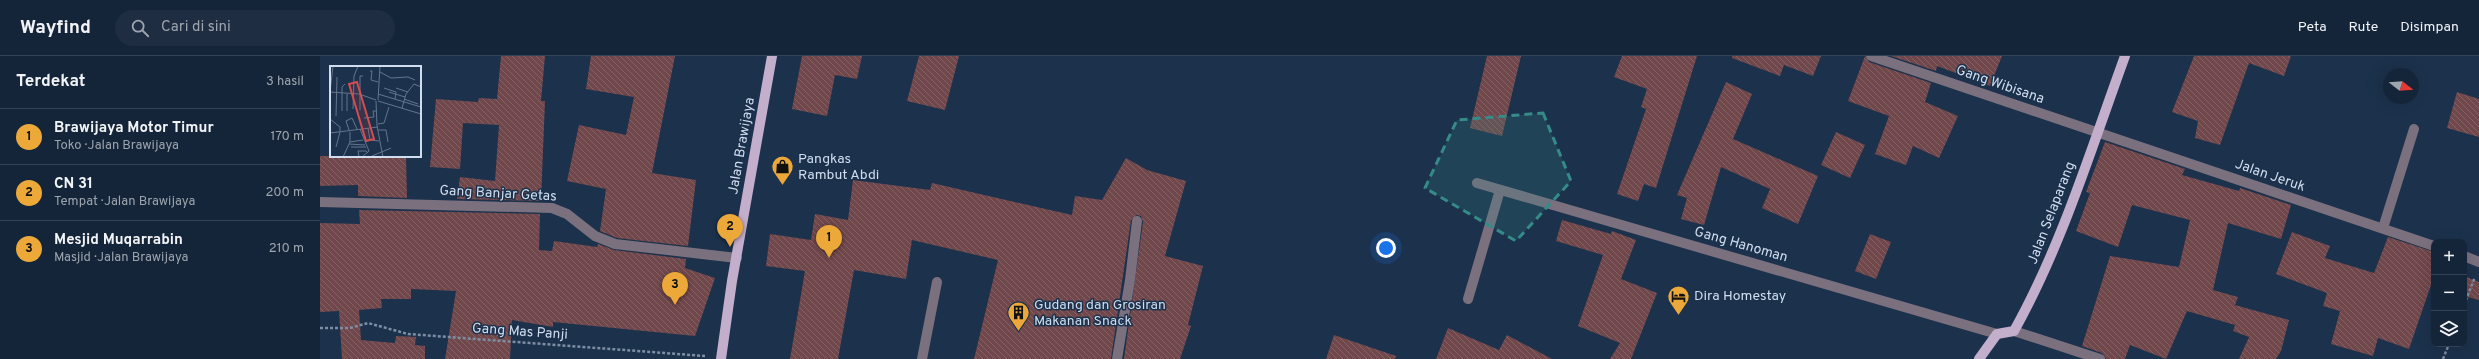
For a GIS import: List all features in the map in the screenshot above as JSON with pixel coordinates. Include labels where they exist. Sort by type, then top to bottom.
[{"type":"main road","name":"Jalan Brawijaya","points":[[721,358],[772,56]]},
{"type":"main road","name":"Jalan Selaparang","points":[[2014,331],[2048,264],[2125,56]]},
{"type":"main road","points":[[1979,359],[1997,334],[2014,331]]},
{"type":"street","name":"Gang Wibisana","points":[[1871,56],[2097,133]]},
{"type":"street","points":[[2383,228],[2414,129]]},
{"type":"street","name":"Jalan Jeruk","points":[[2097,133],[2431,245]]},
{"type":"street","name":"Gang Hanoman","points":[[1477,183],[1997,334]]},
{"type":"street","points":[[1468,299],[1500,190]]},
{"type":"street","name":"Gang Banjar Getas","points":[[320,202],[552,208],[567,214],[596,236],[614,244],[737,258]]},
{"type":"street","points":[[1117,359],[1130,280],[1137,221]]},
{"type":"street","points":[[2467,257],[2479,262]]},
{"type":"street","points":[[922,359],[937,282]]},
{"type":"street","points":[[2014,331],[2100,359]]},
{"type":"path","points":[[2467,297],[2476,273]]},
{"type":"path","name":"Gang Mas Panji","points":[[320,328],[350,328],[368,323],[408,334],[721,358]]},
{"type":"path","points":[[2443,359],[2448,347]]},
{"type":"highlighted area","points":[[1543,113],[1571,181],[1516,241],[1425,188],[1457,120]]},
{"type":"building","points":[[501,56],[545,56],[541,101],[545,101],[541,201],[457,199],[460,177],[495,181],[499,125],[463,123],[460,169],[430,167],[436,99],[478,102],[479,98],[497,99]]},
{"type":"building","points":[[591,56],[675,56],[652,173],[696,180],[688,246],[617,238],[600,231],[606,189],[567,181],[579,125],[626,135],[634,97],[586,89]]},
{"type":"building","points":[[802,56],[862,56],[857,79],[835,75],[827,116],[792,109]]},
{"type":"building","points":[[919,56],[959,56],[945,110],[907,101]]},
{"type":"building","points":[[1487,56],[1521,56],[1502,136],[1470,128]]},
{"type":"building","points":[[1622,56],[1697,56],[1656,188],[1644,184],[1638,201],[1617,194],[1646,109],[1641,107],[1647,89],[1614,77]]},
{"type":"building","points":[[1732,56],[1821,56],[1813,76],[1784,65],[1780,76],[1732,58]]},
{"type":"building","points":[[1865,56],[1869,62],[1931,83],[1925,102],[1958,116],[1939,158],[1913,146],[1906,165],[1875,154],[1889,116],[1848,101]]},
{"type":"building","points":[[1891,56],[2002,56],[1990,86],[1937,66],[1936,71]]},
{"type":"building","points":[[2194,56],[2291,56],[2284,76],[2249,63],[2220,145],[2195,138],[2198,121],[2172,112]]},
{"type":"building","points":[[1726,82],[1752,94],[1733,139],[1818,176],[1798,224],[1762,208],[1770,189],[1721,167],[1704,225],[1681,219],[1687,198],[1677,195]]},
{"type":"building","points":[[2457,92],[2479,99],[2479,137],[2447,128]]},
{"type":"building","points":[[1836,132],[1865,145],[1850,178],[1821,165]]},
{"type":"building","points":[[2105,142],[2185,169],[2182,175],[2239,191],[2240,188],[2291,205],[2281,239],[2228,223],[2213,290],[2238,297],[2235,305],[2289,320],[2281,351],[2276,359],[2239,359],[2249,337],[2233,331],[2235,325],[2187,311],[2166,359],[2130,345],[2125,359],[2106,359],[2102,353],[2082,346],[2110,256],[2179,267],[2190,220],[2132,205],[2118,247],[2076,231],[2090,193],[2086,192]]},
{"type":"building","points":[[320,156],[406,157],[407,198],[358,196],[358,185],[320,186]]},
{"type":"building","points":[[1126,158],[1147,170],[1186,181],[1165,256],[1203,266],[1188,325],[1191,326],[1180,359],[1124,359],[1143,222],[1141,216],[1137,215],[1131,220],[1111,359],[974,359],[998,260],[912,240],[906,279],[854,270],[838,359],[790,359],[805,271],[766,266],[770,234],[811,240],[815,214],[848,220],[853,180],[930,190],[932,183],[1072,215],[1075,196],[1102,200]]},
{"type":"building","points":[[359,210],[540,214],[539,250],[552,251],[554,241],[597,247],[598,244],[614,250],[686,259],[685,268],[715,278],[695,336],[553,322],[553,327],[512,320],[510,359],[445,359],[456,291],[411,289],[411,299],[381,299],[382,308],[359,310],[361,340],[395,343],[396,336],[416,337],[415,345],[425,346],[425,359],[342,359],[339,311],[320,312],[320,223],[360,224]]},
{"type":"building","points":[[1562,220],[1611,234],[1612,231],[1636,240],[1621,279],[1657,293],[1631,359],[1610,359],[1620,343],[1578,326],[1603,255],[1556,241]]},
{"type":"building","points":[[2292,232],[2330,246],[2325,258],[2374,273],[2388,237],[2431,251],[2431,285],[2409,349],[2378,338],[2373,356],[2331,344],[2340,311],[2323,306],[2327,293],[2276,274]]},
{"type":"building","points":[[1870,234],[1891,242],[1876,279],[1855,271]]},
{"type":"building","points":[[2467,277],[2479,282],[2479,300],[2467,297]]},
{"type":"building","points":[[1448,328],[1499,350],[1507,335],[1552,359],[1436,359]]},
{"type":"building","points":[[1334,335],[1396,356],[1395,359],[1326,359]]},
{"type":"place","name":"Pangkas Rambut Abdi","points":[[783,186]]},
{"type":"place","name":"CN 31","points":[[730,247]]},
{"type":"place","name":"Brawijaya Motor Timur","points":[[829,258]]},
{"type":"place","name":"Mesjid Muqarrabin","points":[[675,305]]},
{"type":"place","name":"Dira Homestay","points":[[1678,316]]},
{"type":"place","name":"Gudang dan Grosiran Makanan Snack","points":[[1018,332]]}]
